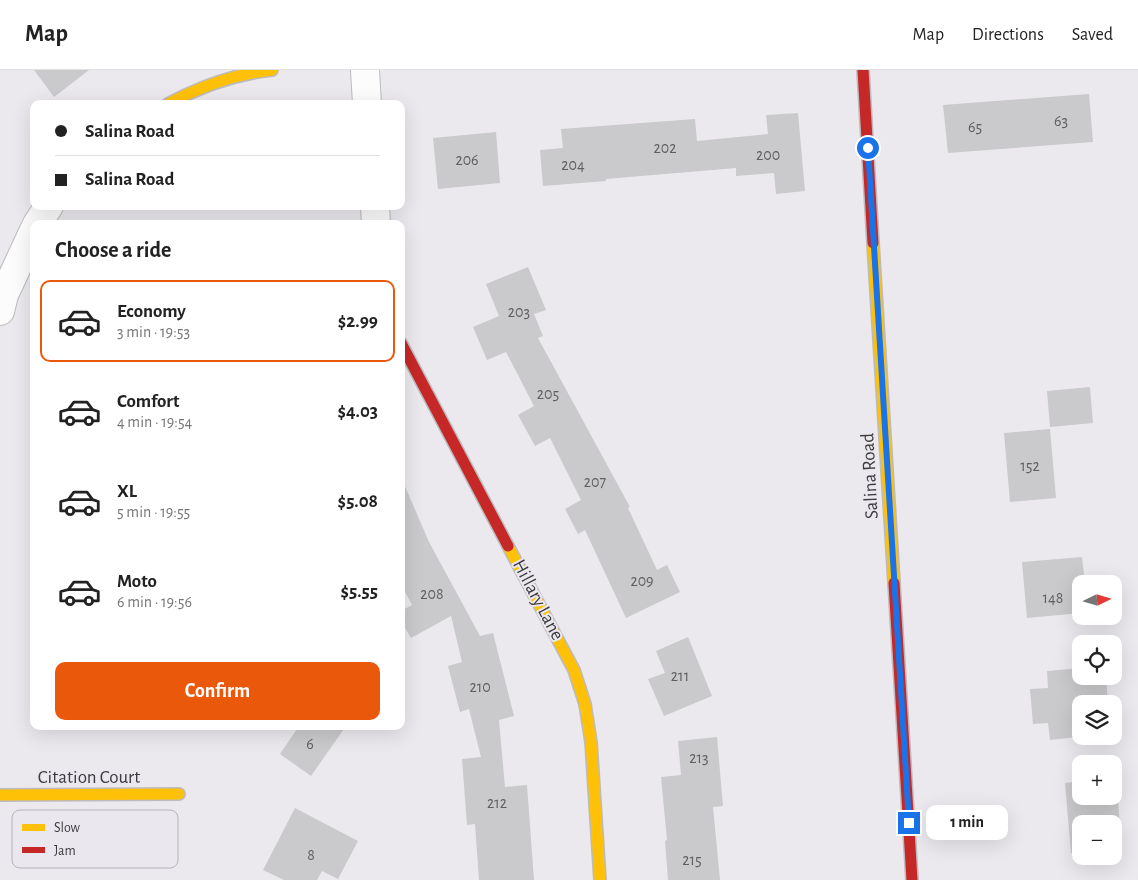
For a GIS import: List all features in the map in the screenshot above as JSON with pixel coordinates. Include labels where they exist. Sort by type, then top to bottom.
[{"type":"street","points":[[176,100],[199,89],[231,78],[272,70]]},
{"type":"street","points":[[365,70],[367,100]]},
{"type":"street","name":"Salina Road","points":[[863,70],[912,880]]},
{"type":"street","points":[[0,311],[4,295],[30,239]]},
{"type":"street","name":"Hillary Lane","points":[[405,351],[574,670],[585,704],[591,742],[600,880]]},
{"type":"street","name":"Citation Court","points":[[0,795],[179,794]]},
{"type":"building","points":[[34,70],[89,70],[54,97]]},
{"type":"building","points":[[1089,94],[1093,142],[948,153],[943,105]]},
{"type":"building","points":[[798,113],[805,191],[776,194],[774,173],[736,176],[736,168],[543,186],[540,150],[563,148],[561,129],[695,119],[697,141],[768,134],[766,115]]},
{"type":"building","points":[[496,132],[500,183],[438,189],[433,138]]},
{"type":"building","points":[[528,267],[546,310],[534,314],[543,336],[538,338],[630,507],[628,508],[657,570],[667,565],[680,592],[626,618],[585,530],[578,534],[565,509],[581,500],[550,438],[535,446],[518,415],[534,406],[506,352],[487,360],[473,327],[499,316],[486,284]]},
{"type":"building","points":[[1090,387],[1093,423],[1050,427],[1047,391]]},
{"type":"building","points":[[1050,429],[1056,498],[1010,502],[1004,433]]},
{"type":"building","points":[[405,486],[429,542],[480,636],[493,633],[514,716],[499,720],[505,787],[527,785],[534,880],[479,880],[475,824],[467,825],[462,759],[481,757],[469,709],[460,712],[448,666],[462,662],[451,616],[411,638],[405,628],[405,609],[412,605],[405,592]]},
{"type":"building","points":[[1082,557],[1084,575],[1072,575],[1072,614],[1027,618],[1022,562]]},
{"type":"building","points":[[688,637],[712,696],[664,716],[648,679],[665,673],[656,651]]},
{"type":"building","points":[[1072,669],[1072,685],[1107,685],[1107,695],[1072,695],[1072,738],[1050,740],[1048,723],[1033,724],[1030,689],[1048,688],[1047,671]]},
{"type":"building","points":[[296,730],[343,730],[311,776],[280,754]]},
{"type":"building","points":[[717,737],[723,806],[713,807],[720,880],[668,880],[665,841],[667,840],[661,777],[681,775],[678,741]]},
{"type":"building","points":[[1072,782],[1072,805],[1118,805],[1119,815],[1072,815],[1071,853],[1065,783]]},
{"type":"building","points":[[295,808],[358,841],[338,879],[322,871],[317,880],[284,880],[263,870]]},
{"type":"traffic: slow","points":[[176,100],[218,82],[245,74],[272,70]]},
{"type":"traffic: slow","points":[[873,243],[894,583]]},
{"type":"traffic: slow","points":[[508,546],[574,670],[585,704],[591,742],[600,880]]},
{"type":"traffic: slow","points":[[0,795],[179,794]]},
{"type":"traffic: jam","points":[[863,70],[873,243]]},
{"type":"traffic: jam","points":[[405,351],[508,546]]},
{"type":"traffic: jam","points":[[894,583],[912,880]]},
{"type":"route","points":[[868,148],[909,823]]}]
